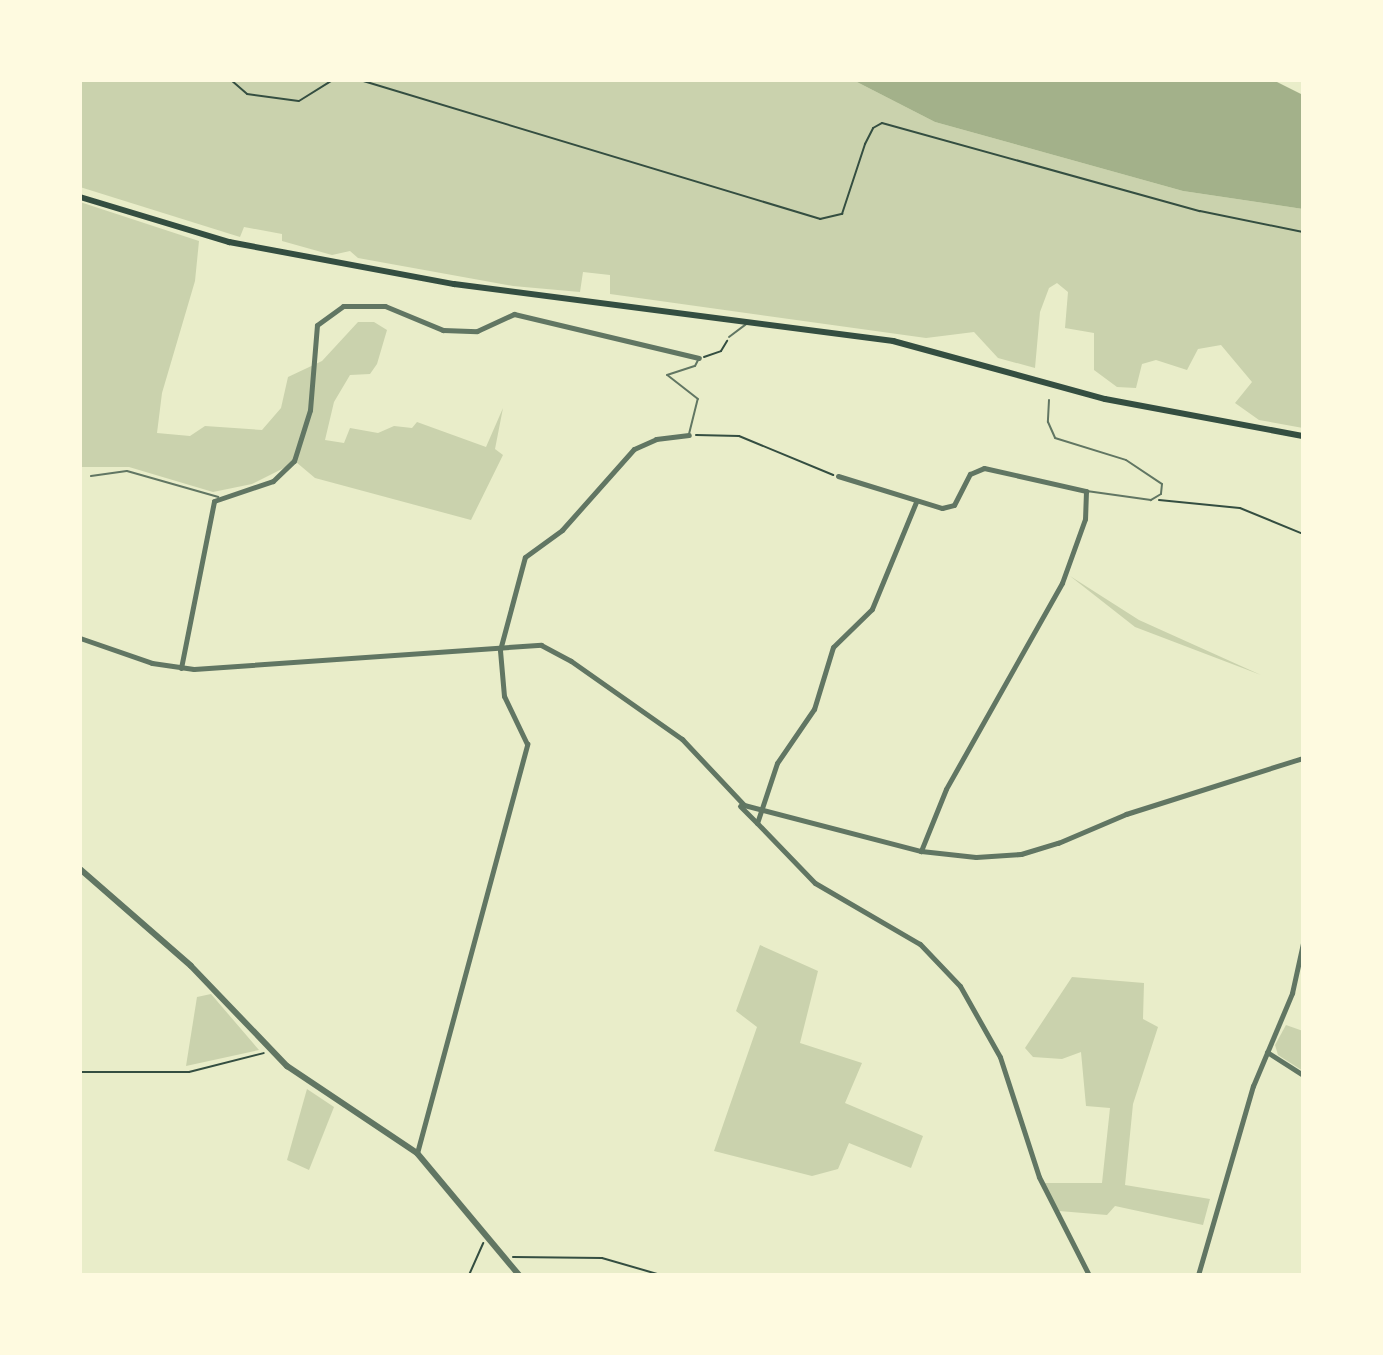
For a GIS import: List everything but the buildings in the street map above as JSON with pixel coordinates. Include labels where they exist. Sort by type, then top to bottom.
[{"type":"main road","points":[[80,197],[199,235],[454,284],[751,320],[914,345],[1105,399],[1303,436]]},
{"type":"street","points":[[181,668],[192,596],[218,497],[273,481],[294,461],[310,410],[317,325],[345,305],[379,305],[443,330],[477,331],[514,314],[699,358]]},
{"type":"street","points":[[417,1153],[527,744],[504,696],[501,646],[530,550],[562,530],[634,449],[656,439],[689,435]]},
{"type":"street","points":[[838,476],[916,502],[954,505],[970,474],[984,468],[1086,491],[1085,519],[1062,583],[946,789],[921,851]]},
{"type":"street","points":[[757,823],[782,755],[814,709],[836,641],[872,609],[916,502]]},
{"type":"street","points":[[80,638],[181,668],[532,643],[571,661],[692,747],[757,823],[815,883],[920,944],[960,986],[1000,1057],[1039,1177],[1089,1275]]},
{"type":"street","points":[[738,801],[760,812],[921,851],[976,857],[1021,854],[1126,814],[1303,758]]},
{"type":"street","points":[[80,869],[191,966],[271,1051],[323,1092],[417,1153],[485,1240],[519,1275]]},
{"type":"street","points":[[1198,1275],[1267,1052],[1292,993],[1303,943]]},
{"type":"street","points":[[1267,1052],[1303,1075]]},
{"type":"lane","points":[[729,337],[751,320]]},
{"type":"lane","points":[[689,435],[698,399],[667,375],[695,366],[699,358]]},
{"type":"lane","points":[[1049,400],[1048,422],[1055,438],[1126,460],[1157,477],[1162,490],[1155,499],[1086,491]]},
{"type":"lane","points":[[91,476],[127,471],[218,497]]},
{"type":"path","points":[[231,80],[247,94],[299,101],[332,80]]},
{"type":"path","points":[[360,80],[820,219],[842,214],[865,144],[873,128],[882,123],[1200,211],[1303,232]]},
{"type":"path","points":[[699,358],[721,351],[729,337]]},
{"type":"path","points":[[689,435],[739,436],[838,476]]},
{"type":"path","points":[[1155,499],[1240,508],[1303,534]]},
{"type":"path","points":[[80,1072],[189,1072],[271,1051]]},
{"type":"path","points":[[469,1275],[485,1240]]},
{"type":"path","points":[[503,1260],[602,1258],[661,1275]]},
{"type":"shaded area","points":[[80,80],[853,80],[935,122],[1183,191],[1303,209],[1303,428],[1259,420],[1235,403],[1252,382],[1221,345],[1198,349],[1187,370],[1156,360],[1142,364],[1136,388],[1117,387],[1094,370],[1094,333],[1065,328],[1068,292],[1057,283],[1049,288],[1040,312],[1035,368],[998,358],[974,332],[926,338],[610,294],[610,275],[583,272],[580,292],[513,286],[358,258],[350,251],[332,255],[282,241],[282,234],[244,227],[240,237],[80,187]]},
{"type":"shaded area","points":[[853,80],[1273,80],[1303,95],[1303,209],[1183,191],[935,122]]},
{"type":"shaded area","points":[[80,202],[199,241],[195,281],[162,393],[157,433],[190,436],[205,426],[262,430],[281,408],[288,377],[322,361],[358,322],[374,322],[387,330],[377,364],[370,374],[350,375],[334,402],[325,440],[344,443],[350,428],[378,433],[394,426],[412,428],[417,422],[486,447],[503,408],[495,449],[503,455],[471,520],[315,478],[296,462],[252,484],[213,492],[129,467],[80,467]]},
{"type":"shaded area","points":[[1070,576],[1139,620],[1261,675],[1135,627]]},
{"type":"shaded area","points":[[760,945],[818,971],[800,1043],[862,1063],[845,1103],[923,1136],[911,1168],[849,1143],[838,1169],[812,1176],[714,1151],[757,1027],[736,1011]]},
{"type":"shaded area","points":[[1072,977],[1144,983],[1143,1019],[1158,1027],[1133,1104],[1125,1185],[1210,1199],[1203,1225],[1115,1206],[1107,1215],[1059,1211],[1042,1183],[1102,1183],[1110,1108],[1086,1106],[1081,1052],[1062,1059],[1033,1057],[1025,1048]]},
{"type":"shaded area","points":[[211,994],[259,1050],[186,1066],[197,997]]},
{"type":"shaded area","points":[[1286,1025],[1303,1031],[1303,1071],[1278,1055],[1275,1045]]},
{"type":"shaded area","points":[[307,1089],[334,1107],[309,1170],[287,1160]]}]
